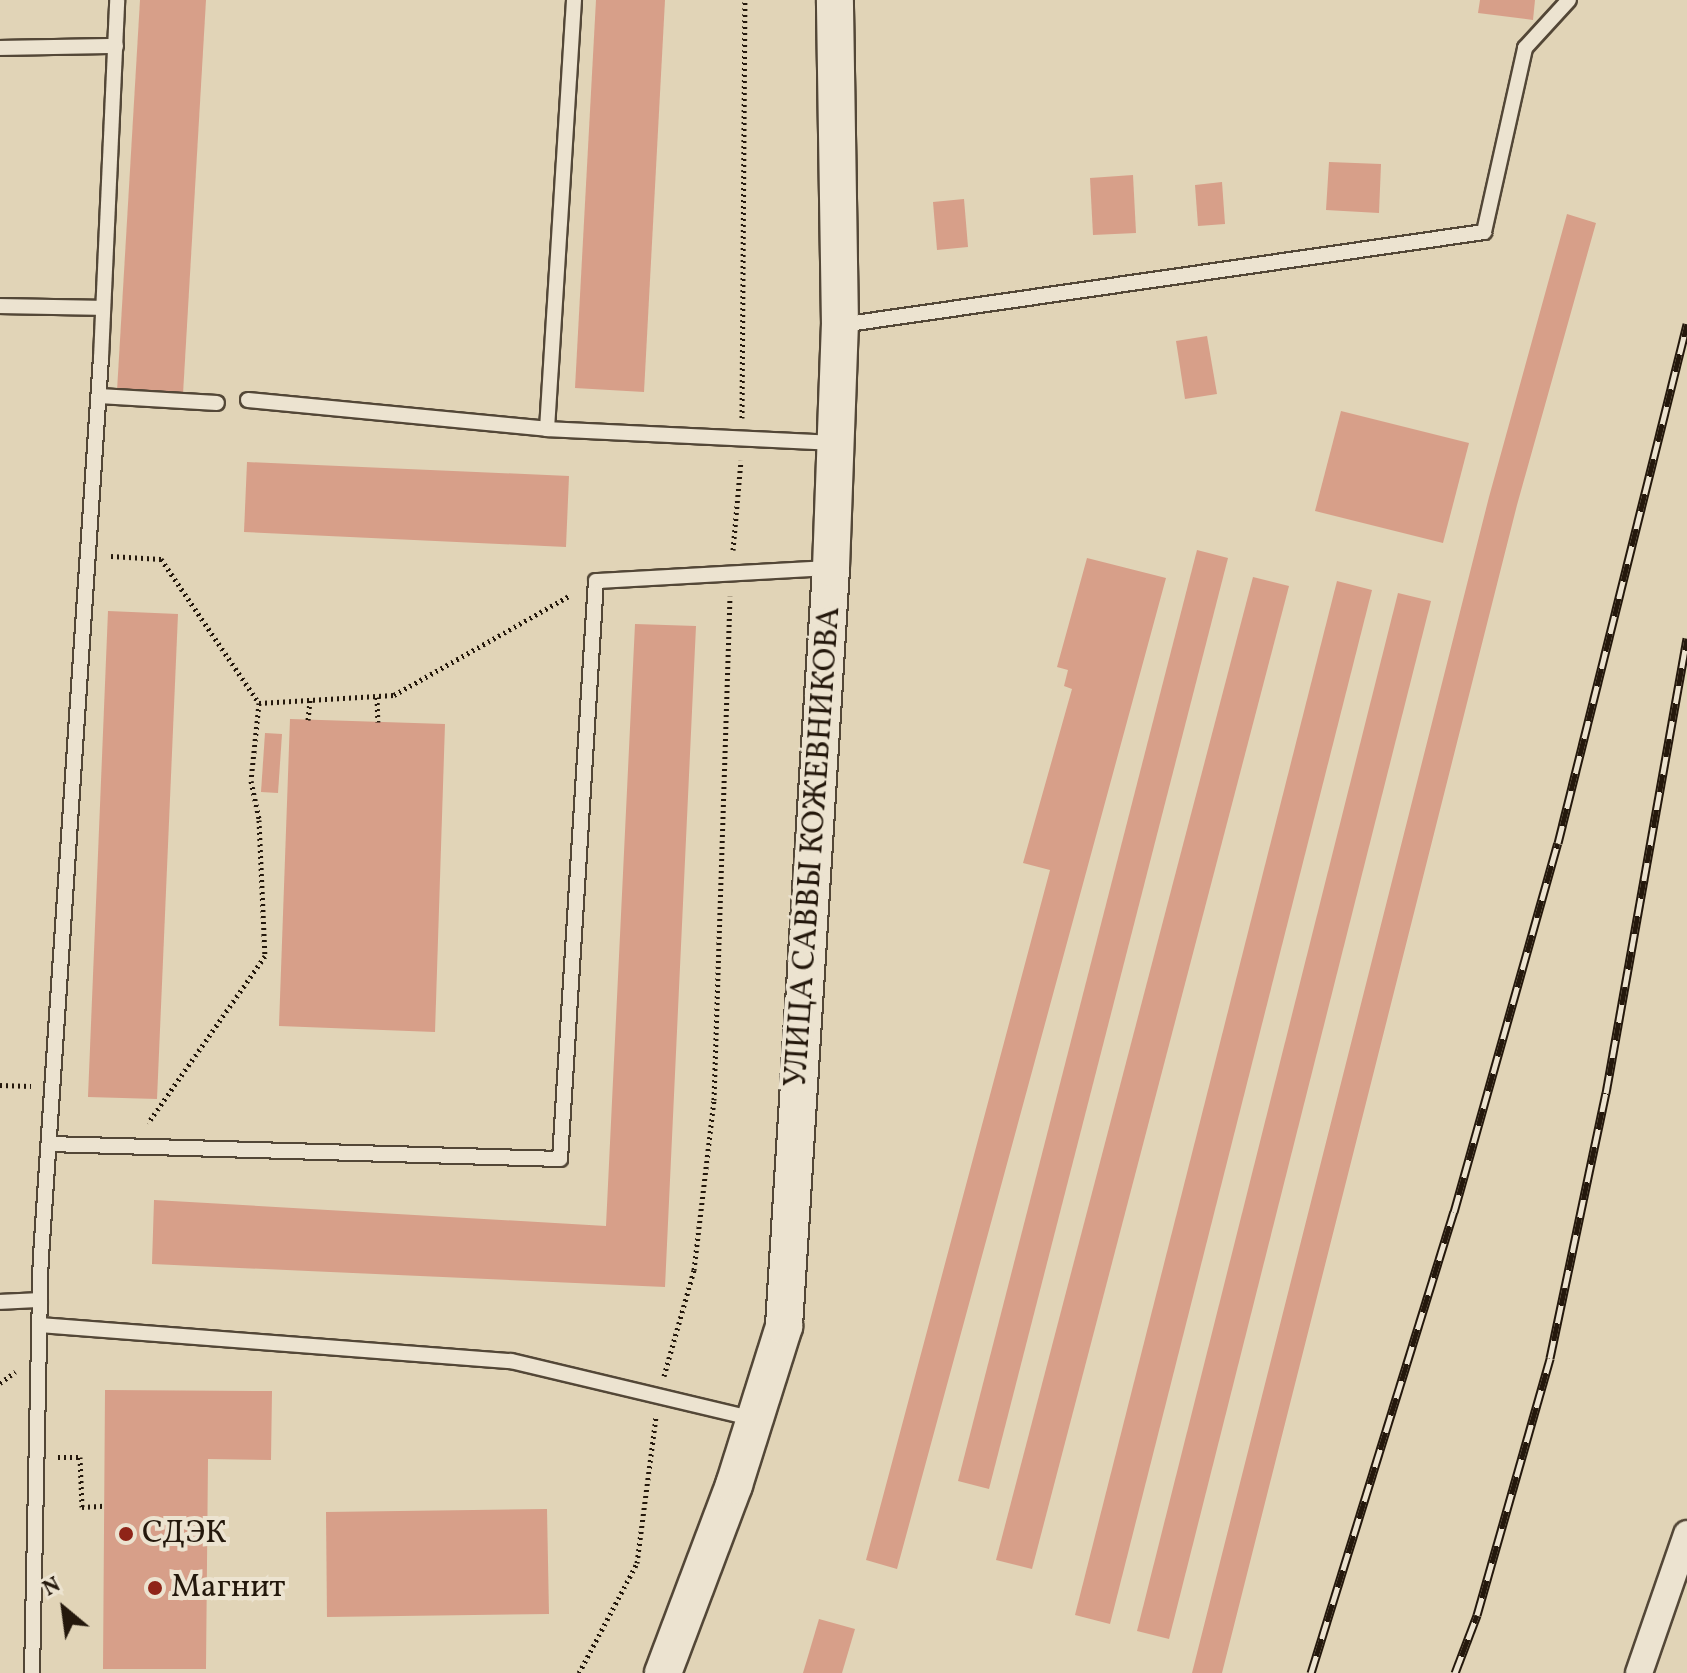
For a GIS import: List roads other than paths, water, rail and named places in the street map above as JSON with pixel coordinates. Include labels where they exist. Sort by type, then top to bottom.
[{"type":"street","name":"УЛИЦА САВВЫ КОЖЕВНИКОВА","points":[[663,1673],[755,1419],[784,1326],[836,443],[840,325],[835,0]]},
{"type":"street","points":[[1639,1673],[1687,1534]]},
{"type":"lane","points":[[32,1673],[40,1300],[99,396],[117,0]]},
{"type":"lane","points":[[547,429],[574,0]]},
{"type":"lane","points":[[840,325],[1484,232],[1525,48],[1569,0]]},
{"type":"lane","points":[[0,48],[116,46]]},
{"type":"lane","points":[[0,306],[102,308]]},
{"type":"lane","points":[[99,396],[217,403]]},
{"type":"lane","points":[[248,400],[547,429],[836,443]]},
{"type":"lane","points":[[49,1144],[560,1159],[596,581],[831,568]]},
{"type":"lane","points":[[0,1302],[40,1300]]},
{"type":"lane","points":[[40,1325],[511,1361],[755,1419]]},
{"type":"railway","points":[[1311,1673],[1454,1212],[1558,843],[1687,324]]},
{"type":"railway","points":[[1455,1673],[1477,1615],[1550,1358],[1606,1093],[1687,638]]},
{"type":"place","name":"СДЭК","points":[[126,1534]]},
{"type":"place","name":"Магнит","points":[[155,1588]]}]
